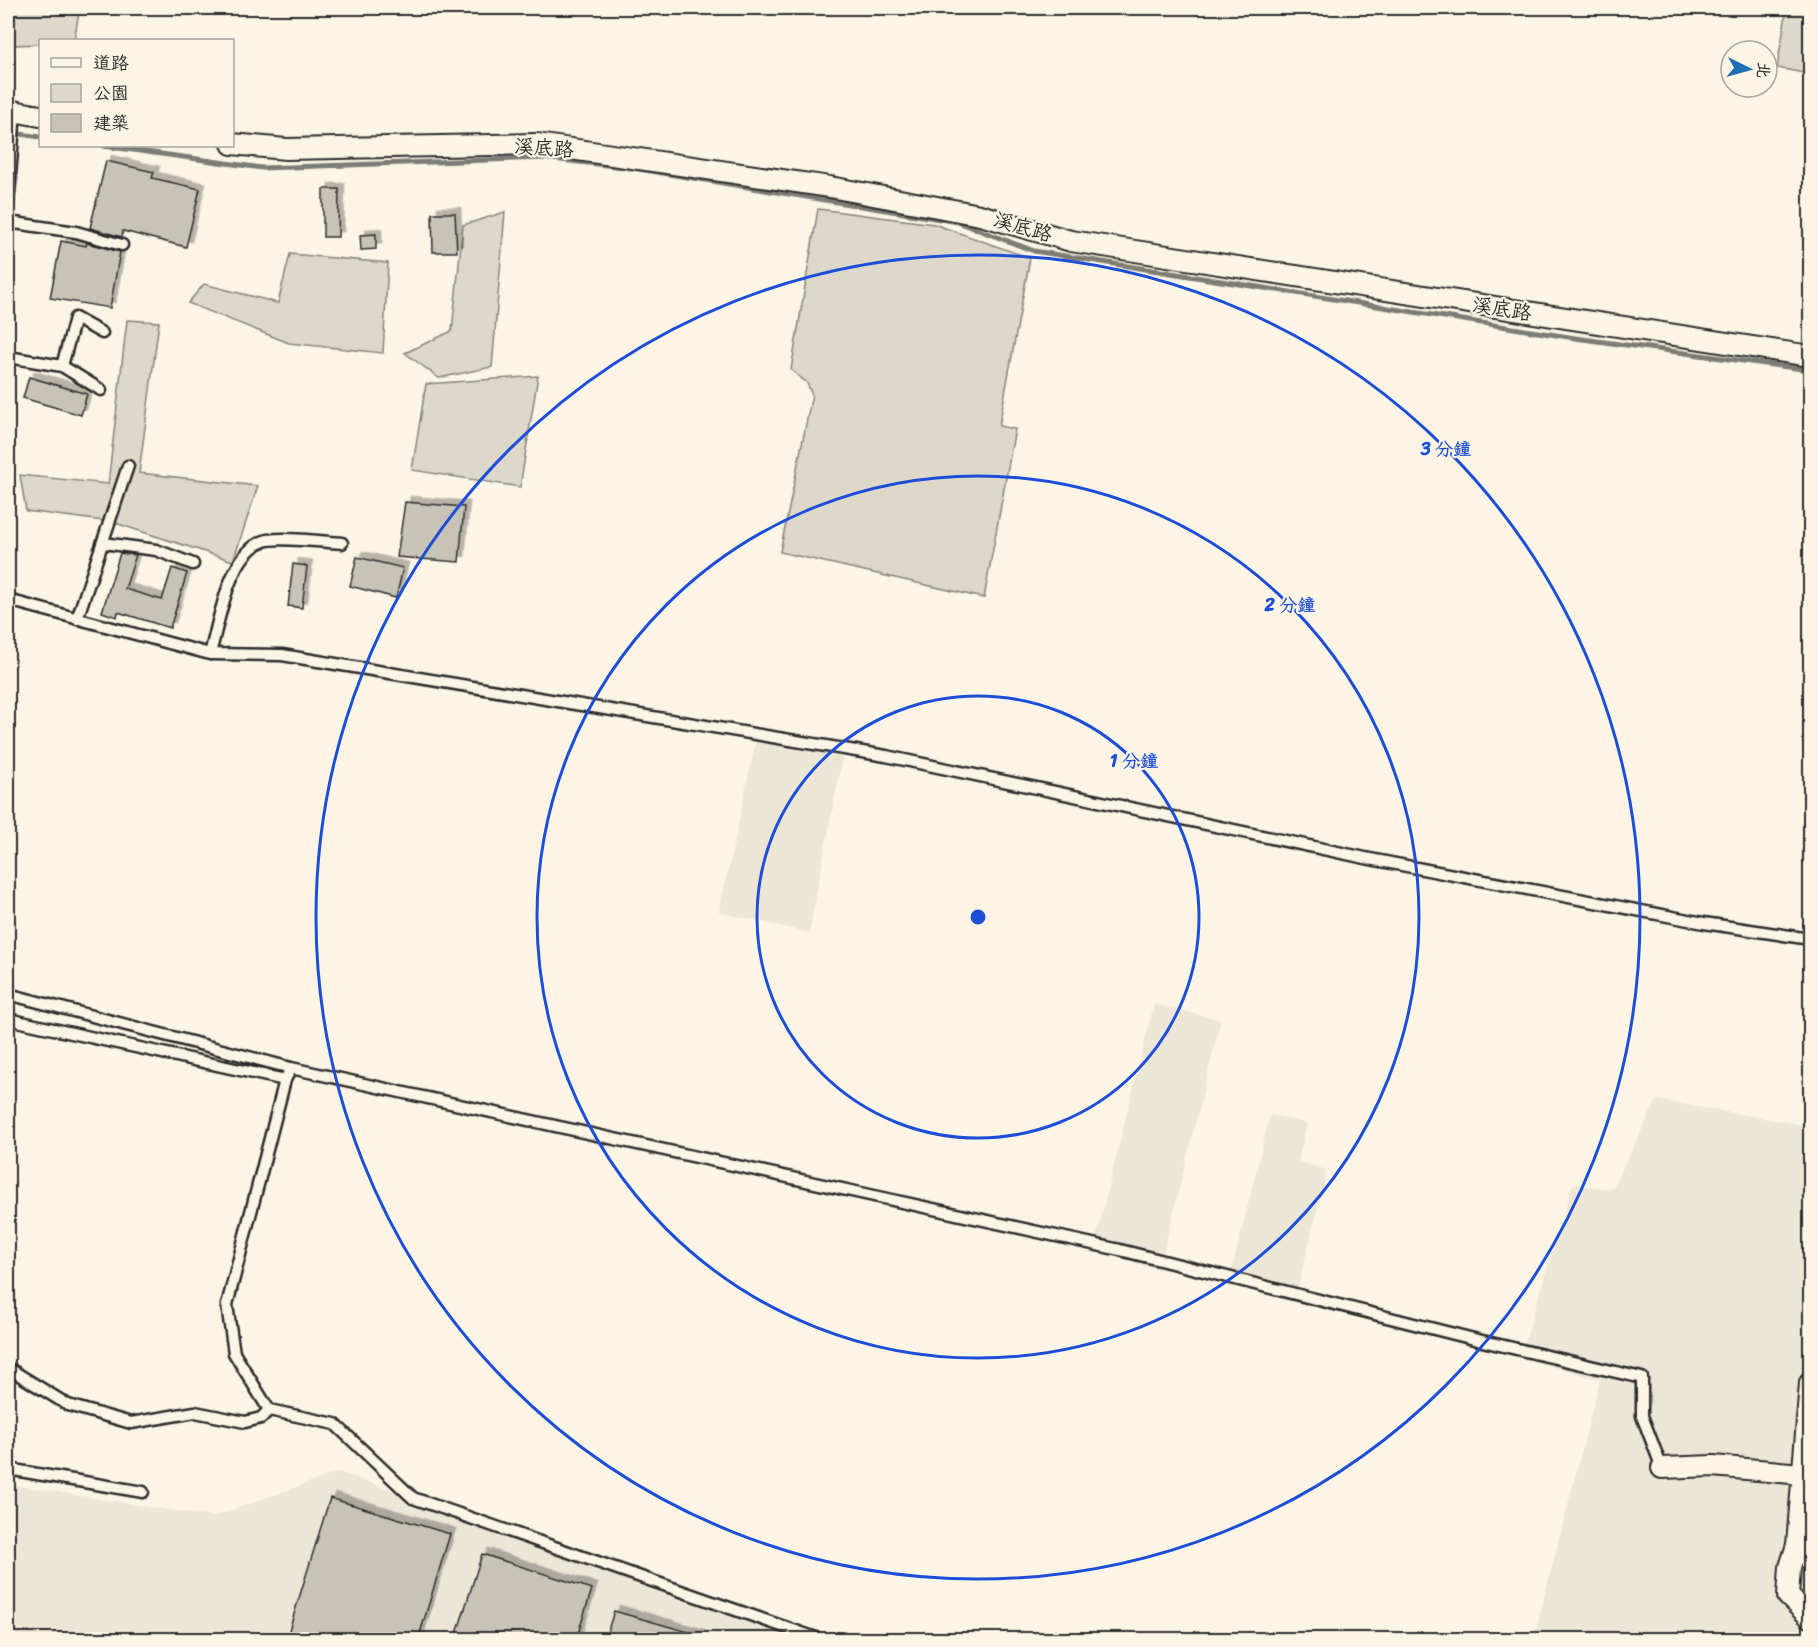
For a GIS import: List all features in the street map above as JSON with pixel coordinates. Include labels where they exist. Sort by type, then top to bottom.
[{"type":"street","points":[[11,111],[39,116]]},
{"type":"street","name":"溪底路","points":[[234,144],[286,149],[537,144],[830,187],[980,215],[1083,243],[1810,356]]},
{"type":"street","points":[[1810,1383],[1797,1545],[1790,1568],[1788,1596],[1810,1617]]},
{"type":"street","points":[[1662,1468],[1713,1466],[1802,1474]]},
{"type":"lane","points":[[8,202],[11,111]]},
{"type":"lane","points":[[8,222],[76,232],[122,245]]},
{"type":"lane","points":[[62,366],[75,318],[102,333]]},
{"type":"lane","points":[[8,357],[62,366],[101,390]]},
{"type":"lane","points":[[77,619],[128,466]]},
{"type":"lane","points":[[210,654],[231,579],[244,552],[265,540],[342,543]]},
{"type":"lane","points":[[102,543],[156,550],[193,564]]},
{"type":"lane","points":[[8,600],[210,654],[282,655],[874,754],[1370,859],[1704,923],[1810,939]]},
{"type":"lane","points":[[8,994],[291,1068],[1120,1250],[1478,1341],[1642,1378],[1642,1416],[1662,1468]]},
{"type":"lane","points":[[8,1019],[285,1080]]},
{"type":"lane","points":[[291,1068],[285,1080],[227,1305],[234,1353],[268,1410],[335,1424],[413,1498],[822,1640]]},
{"type":"lane","points":[[8,1368],[69,1405],[131,1424],[195,1413],[245,1422],[261,1418],[268,1410]]},
{"type":"lane","points":[[8,1469],[143,1492]]},
{"type":"shaded area","points":[[756,741],[843,755],[809,933],[719,912]]},
{"type":"shaded area","points":[[1154,1004],[1221,1020],[1159,1270],[1093,1250]]},
{"type":"shaded area","points":[[1657,1100],[1810,1126],[1810,1639],[1543,1640],[1534,1637],[1600,1379],[1520,1358],[1573,1184],[1612,1189]]},
{"type":"shaded area","points":[[1270,1115],[1307,1123],[1298,1162],[1327,1170],[1297,1292],[1229,1281]]},
{"type":"shaded area","points":[[339,1472],[821,1639],[8,1639],[8,1484],[212,1517]]},
{"type":"green space","points":[[8,8],[80,8],[74,39],[39,39],[39,44],[13,45],[8,62]]},
{"type":"green space","points":[[1787,8],[1810,8],[1810,74],[1779,68]]},
{"type":"green space","points":[[8,156],[18,177],[8,250]]},
{"type":"green space","points":[[818,209],[934,224],[1030,258],[999,426],[1015,429],[984,598],[780,552],[812,395],[807,383],[791,370]]},
{"type":"green space","points":[[505,212],[492,367],[439,378],[405,353],[452,331],[463,225]]},
{"type":"green space","points":[[290,254],[388,263],[383,353],[289,343],[188,303],[204,284],[278,303]]},
{"type":"green space","points":[[127,320],[159,322],[139,473],[258,486],[233,561],[112,522],[26,511],[20,475],[108,484]]},
{"type":"green space","points":[[538,376],[520,487],[412,470],[426,384]]},
{"type":"building","points":[[106,161],[154,172],[152,178],[200,189],[186,247],[123,231],[122,237],[90,228]]},
{"type":"building","points":[[323,189],[339,189],[338,237],[323,237]]},
{"type":"building","points":[[432,213],[455,213],[457,252],[433,252]]},
{"type":"building","points":[[376,234],[376,249],[361,250],[360,235]]},
{"type":"building","points":[[61,241],[86,246],[87,243],[120,252],[110,308],[50,298]]},
{"type":"building","points":[[29,377],[87,394],[81,415],[23,398]]},
{"type":"building","points":[[405,502],[464,507],[459,562],[397,557]]},
{"type":"building","points":[[120,553],[136,555],[125,589],[162,600],[172,568],[187,573],[170,628],[118,612],[117,617],[102,612]]},
{"type":"building","points":[[357,557],[403,568],[396,598],[350,586]]},
{"type":"building","points":[[293,564],[307,566],[302,608],[288,606]]},
{"type":"building","points":[[330,1498],[450,1534],[418,1640],[286,1640]]},
{"type":"building","points":[[482,1554],[592,1589],[576,1640],[455,1640]]},
{"type":"building","points":[[614,1611],[699,1635],[699,1640],[605,1640]]},
{"type":"waterway","points":[[8,132],[39,137]]},
{"type":"waterway","points":[[111,147],[262,168],[543,158],[632,168],[958,222],[1034,251],[1575,338],[1810,370]]}]
